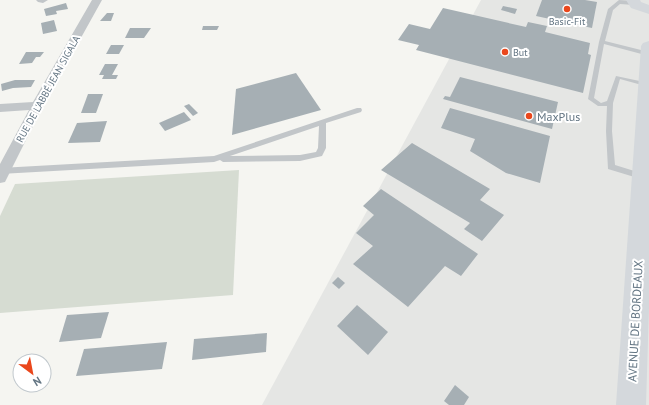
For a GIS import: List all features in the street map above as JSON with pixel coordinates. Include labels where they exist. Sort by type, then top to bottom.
[{"type":"main road","points":[[633,1],[640,7],[649,10]]},
{"type":"main road","name":"AVENUE DE BORDEAUX","points":[[630,405],[649,46]]},
{"type":"street","name":"RUE DE L'ABBÉ JEAN SIGALA","points":[[2,173],[37,106],[97,0]]},
{"type":"street","points":[[0,108],[37,106]]},
{"type":"lane","points":[[610,103],[600,105],[591,99],[602,42],[611,9],[619,2],[633,1]]},
{"type":"lane","points":[[602,42],[648,66]]},
{"type":"lane","points":[[642,177],[611,167],[609,131],[610,103],[618,77],[648,66]]},
{"type":"lane","points":[[214,159],[359,110]]},
{"type":"lane","points":[[2,173],[214,159],[300,158],[319,154],[322,148],[323,122]]},
{"type":"shaded area","points":[[481,0],[649,0],[649,405],[262,405]]},
{"type":"shaded area","points":[[239,170],[233,295],[0,313],[0,216],[15,184]]},
{"type":"building","name":"Basic-Fit","points":[[542,0],[585,0],[597,2],[592,28],[536,16]]},
{"type":"building","points":[[66,3],[68,9],[56,11],[57,14],[46,16],[44,9]]},
{"type":"building","points":[[503,6],[517,9],[515,14],[501,10]]},
{"type":"building","name":"But","points":[[443,8],[526,27],[528,22],[547,26],[545,32],[590,43],[588,54],[591,55],[583,93],[416,50],[419,45],[398,40],[409,24],[430,29]]},
{"type":"building","points":[[107,13],[114,13],[111,21],[100,21]]},
{"type":"building","points":[[54,20],[57,31],[43,34],[41,23]]},
{"type":"building","points":[[203,26],[219,26],[217,30],[202,30]]},
{"type":"building","points":[[130,28],[151,28],[144,38],[125,38]]},
{"type":"building","points":[[111,45],[124,45],[119,54],[106,54]]},
{"type":"building","points":[[26,52],[44,52],[40,57],[36,57],[32,63],[19,64]]},
{"type":"building","points":[[105,64],[118,64],[112,75],[118,75],[116,79],[102,79],[104,75],[99,75]]},
{"type":"building","points":[[296,73],[321,110],[232,135],[236,89]]},
{"type":"building","name":"MaxPlus","points":[[460,77],[558,102],[552,129],[443,99],[445,96],[450,97]]},
{"type":"building","points":[[15,80],[35,80],[31,87],[13,88],[2,91],[1,84]]},
{"type":"building","points":[[88,94],[103,94],[96,113],[81,113]]},
{"type":"building","points":[[189,104],[198,113],[193,116],[184,106]]},
{"type":"building","points":[[450,108],[550,136],[540,183],[506,173],[470,151],[475,139],[441,128]]},
{"type":"building","points":[[184,112],[191,120],[165,131],[159,123]]},
{"type":"building","points":[[107,121],[100,142],[68,143],[77,123]]},
{"type":"building","points":[[412,143],[490,189],[480,200],[504,215],[482,241],[464,229],[470,223],[381,170]]},
{"type":"building","points":[[381,189],[478,254],[461,276],[445,266],[408,307],[353,264],[373,246],[356,233],[374,215],[363,206]]},
{"type":"building","points":[[338,277],[345,283],[339,289],[332,283]]},
{"type":"building","points":[[357,305],[388,332],[368,355],[337,326]]},
{"type":"building","points":[[109,312],[101,338],[59,342],[67,315]]},
{"type":"building","points":[[267,333],[266,352],[192,360],[194,339]]},
{"type":"building","points":[[167,342],[162,369],[76,376],[84,349]]},
{"type":"building","points":[[455,385],[469,397],[464,405],[449,405],[444,401]]},
{"type":"place","name":"Basic-Fit","points":[[567,9]]},
{"type":"place","name":"But","points":[[505,52]]},
{"type":"place","name":"MaxPlus","points":[[529,116]]}]
